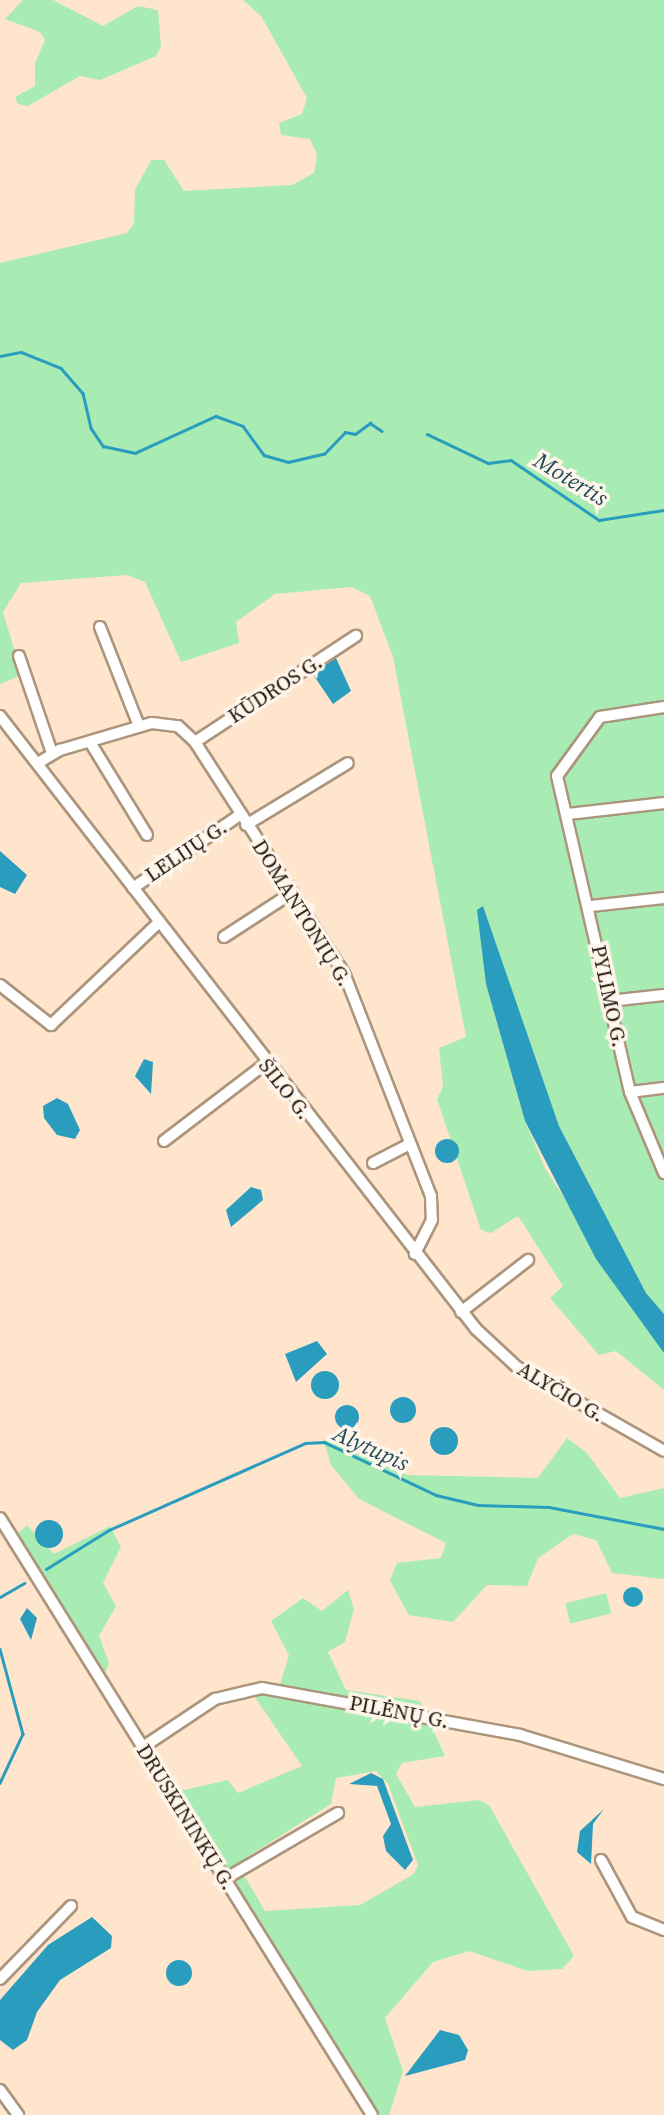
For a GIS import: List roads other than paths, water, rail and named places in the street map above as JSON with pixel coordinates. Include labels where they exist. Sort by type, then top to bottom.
[{"type":"street","points":[[100,627],[139,726]]},
{"type":"street","name":"KŪDROS G.","points":[[195,742],[356,636]]},
{"type":"street","points":[[19,656],[52,753]]},
{"type":"street","name":"PYLIMO G.","points":[[664,707],[600,717],[560,766],[568,814],[592,906],[609,1000],[630,1091],[664,1173]]},
{"type":"street","name":"ŠILO G.","points":[[0,716],[265,1065],[415,1254]]},
{"type":"street","name":"DOMANTONIŲ G.","points":[[38,763],[52,753],[139,726],[171,723],[195,742],[246,825],[344,972],[434,1209],[415,1254]]},
{"type":"street","points":[[90,741],[147,835]]},
{"type":"street","name":"LELIJŲ G.","points":[[246,825],[348,763]]},
{"type":"street","points":[[568,814],[664,803]]},
{"type":"street","name":"LELIJŲ G.","points":[[133,888],[240,815]]},
{"type":"street","points":[[224,937],[293,892]]},
{"type":"street","points":[[592,906],[664,898]]},
{"type":"street","points":[[0,985],[51,1025],[159,922]]},
{"type":"street","points":[[609,1000],[664,995]]},
{"type":"street","points":[[164,1141],[265,1065]]},
{"type":"street","points":[[630,1091],[664,1088]]},
{"type":"street","points":[[373,1163],[410,1144]]},
{"type":"street","name":"ALYČIO G.","points":[[415,1254],[461,1312],[517,1367],[664,1451]]},
{"type":"street","points":[[461,1312],[528,1260]]},
{"type":"street","name":"DRUSKININKŲ G.","points":[[0,1518],[372,2115]]},
{"type":"street","name":"PILĖNŲ G.","points":[[143,1747],[215,1699],[262,1688],[520,1735],[664,1779]]},
{"type":"street","points":[[225,1879],[338,1813]]},
{"type":"street","points":[[601,1860],[632,1916],[664,1930]]},
{"type":"street","points":[[0,1979],[71,1906]]},
{"type":"street","points":[[0,2090],[18,2115]]},
{"type":"water","points":[[336,658],[351,691],[333,704],[312,673]]},
{"type":"water","points":[[0,851],[27,875],[15,894],[0,887]]},
{"type":"water","points":[[483,906],[559,1126],[646,1293],[664,1314],[664,1353],[596,1259],[525,1121],[486,984],[477,910]]},
{"type":"water","points":[[144,1059],[153,1062],[151,1094],[135,1076]]},
{"type":"water","points":[[57,1098],[68,1104],[80,1130],[75,1139],[57,1135],[44,1118],[43,1106]]},
{"type":"water","points":[[447,1139],[455,1143],[459,1151],[455,1159],[447,1163],[439,1159],[435,1151],[439,1143]]},
{"type":"water","points":[[251,1187],[261,1190],[263,1200],[231,1227],[226,1210]]},
{"type":"water","points":[[317,1341],[327,1354],[296,1382],[285,1354]]},
{"type":"water","points":[[325,1371],[335,1375],[339,1385],[335,1395],[325,1399],[315,1395],[311,1385],[315,1375]]},
{"type":"water","points":[[403,1397],[412,1401],[416,1410],[412,1419],[403,1423],[394,1419],[390,1410],[394,1401]]},
{"type":"water","points":[[347,1405],[355,1409],[359,1417],[355,1425],[347,1429],[339,1425],[335,1417],[339,1409]]},
{"type":"water","points":[[444,1427],[454,1431],[458,1441],[454,1451],[444,1455],[434,1451],[430,1441],[434,1431]]},
{"type":"water","points":[[49,1520],[59,1524],[63,1534],[59,1544],[49,1548],[39,1544],[35,1534],[39,1524]]},
{"type":"water","points":[[633,1587],[640,1590],[643,1597],[640,1604],[633,1607],[626,1604],[623,1597],[626,1590]]},
{"type":"water","points":[[27,1608],[37,1618],[31,1640],[20,1619]]},
{"type":"water","points":[[371,1773],[383,1779],[413,1860],[405,1870],[386,1851],[383,1836],[391,1824],[377,1786],[349,1784]]},
{"type":"water","points":[[604,1809],[593,1824],[591,1864],[577,1852],[580,1831]]},
{"type":"water","points":[[92,1917],[112,1936],[111,1948],[60,1980],[37,2012],[27,2040],[13,2050],[0,2040],[0,2000],[48,1945]]},
{"type":"water","points":[[179,1960],[188,1964],[192,1973],[188,1982],[179,1986],[170,1982],[166,1973],[170,1964]]},
{"type":"water","points":[[440,2030],[459,2035],[468,2050],[465,2060],[405,2076]]},
{"type":"waterway","name":"Motertis","points":[[0,356],[21,352],[61,368],[83,393],[91,428],[103,446],[135,453],[216,416],[243,426],[264,455],[288,462],[324,454],[345,432],[355,434],[370,423],[382,431]]},
{"type":"waterway","name":"Motertis","points":[[427,434],[488,463],[511,460],[599,520],[664,510]]},
{"type":"waterway","name":"Alytupis","points":[[46,1569],[109,1530],[305,1443],[324,1442],[436,1495],[478,1505],[549,1507],[664,1529]]},
{"type":"waterway","name":"Alytupis","points":[[0,1597],[24,1583]]},
{"type":"waterway","points":[[0,1649],[23,1734],[0,1783]]}]
